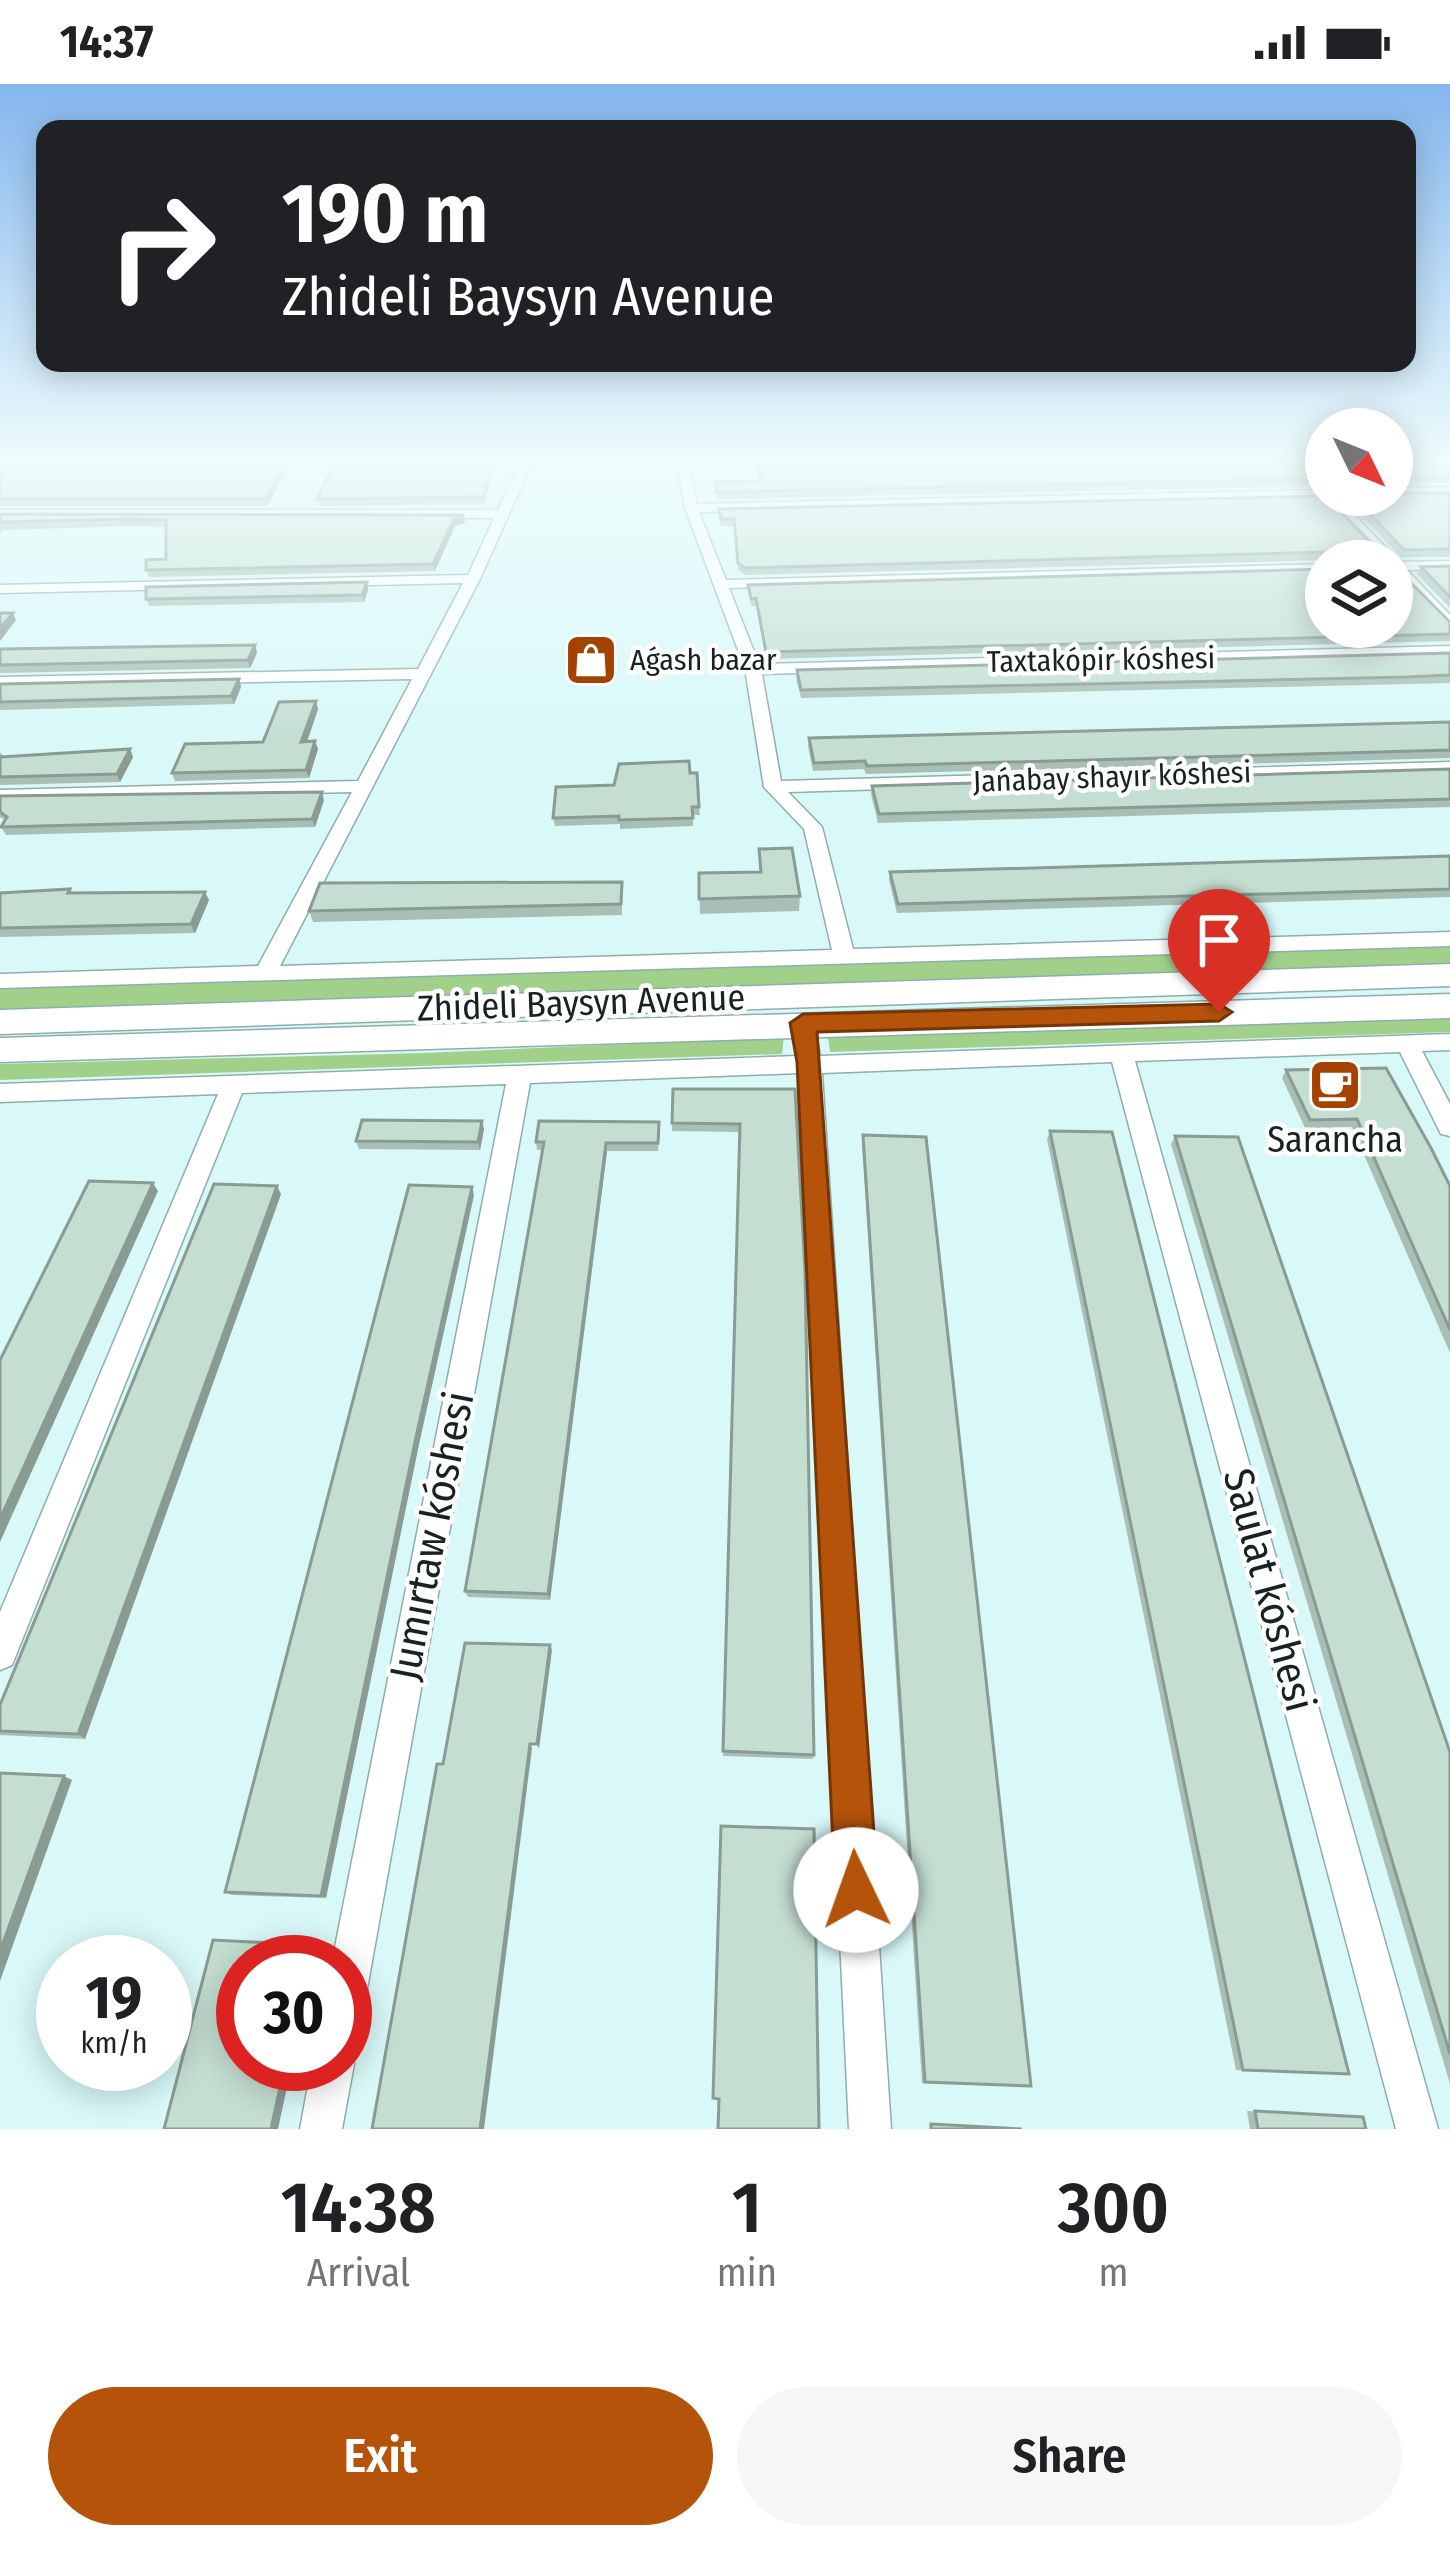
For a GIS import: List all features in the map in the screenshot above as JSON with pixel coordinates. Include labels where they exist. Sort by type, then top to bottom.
[{"type":"main road","name":"Zhideli Baysyn Avenue","points":[[0,1022],[1450,975]]},
{"type":"main road","name":"Zhideli Baysyn Avenue","points":[[0,1050],[1450,1006]]},
{"type":"street","points":[[266,972],[484,553]]},
{"type":"street","points":[[710,553],[753,669],[773,787],[813,827],[844,956]]},
{"type":"street","points":[[1413,566],[1450,565]]},
{"type":"street","points":[[723,584],[1305,569]]},
{"type":"street","points":[[0,589],[473,579]]},
{"type":"street","points":[[1413,585],[1450,624]]},
{"type":"street","name":"Taxtakópir kóshesi","points":[[753,669],[1450,651]]},
{"type":"street","points":[[0,682],[419,674]]},
{"type":"street","name":"Jańabay shayır kóshesi","points":[[773,787],[1450,767]]},
{"type":"street","points":[[0,795],[364,786]]},
{"type":"street","points":[[0,981],[1450,940]]},
{"type":"street","points":[[803,1023],[810,1062],[870,2129]]},
{"type":"street","points":[[0,1093],[1450,1042]]},
{"type":"street","points":[[1408,1044],[1450,1127]]},
{"type":"street","name":"Saulat kóshesi","points":[[1121,1052],[1417,2129]]},
{"type":"street","name":"Jumırtaw kóshesi","points":[[357,1935],[520,1072]]},
{"type":"street","points":[[0,1653],[234,1083]]},
{"type":"street","points":[[321,2129],[328,2091]]},
{"type":"green space","points":[[1450,947],[1450,964],[0,1009],[0,987]]},
{"type":"green space","points":[[1450,1018],[1450,1032],[830,1052],[828,1037]]},
{"type":"green space","points":[[784,1037],[782,1054],[0,1080],[0,1064]]},
{"type":"building","points":[[166,553],[438,553],[433,564],[146,570],[146,560],[166,559]]},
{"type":"building","points":[[737,553],[1277,553],[745,568],[738,563]]},
{"type":"building","points":[[1450,566],[1450,597],[1421,567]]},
{"type":"building","points":[[1305,570],[1305,638],[766,652],[756,598],[751,599],[748,585]]},
{"type":"building","points":[[367,582],[362,595],[146,599],[146,587]]},
{"type":"building","points":[[1413,585],[1450,622],[1450,634],[1413,635]]},
{"type":"building","points":[[0,613],[13,613],[0,628]]},
{"type":"building","points":[[255,645],[248,660],[0,665],[0,649]]},
{"type":"building","points":[[1450,653],[1450,675],[1406,677],[801,690],[797,670]]},
{"type":"building","points":[[239,679],[231,696],[0,702],[0,684]]},
{"type":"building","points":[[316,701],[301,742],[315,741],[306,770],[172,773],[185,744],[263,742],[279,702]]},
{"type":"building","points":[[1450,722],[1450,750],[867,766],[865,761],[814,763],[809,738]]},
{"type":"building","points":[[130,749],[117,774],[0,777],[0,757]]},
{"type":"building","points":[[689,761],[690,773],[697,773],[699,807],[692,807],[693,818],[553,818],[556,787],[614,785],[619,764]]},
{"type":"building","points":[[1450,769],[1450,799],[879,814],[872,786]]},
{"type":"building","points":[[322,792],[312,819],[1,827],[7,817],[0,812],[0,796]]},
{"type":"building","points":[[792,848],[800,896],[699,899],[699,873],[761,872],[759,849]]},
{"type":"building","points":[[1450,856],[1450,889],[898,904],[890,872]]},
{"type":"building","points":[[622,882],[621,904],[309,911],[320,883]]},
{"type":"building","points":[[70,889],[68,893],[205,892],[191,924],[0,928],[0,893]]},
{"type":"building","points":[[1386,1068],[1450,1186],[1450,1330],[1357,1119],[1310,1120],[1286,1070]]},
{"type":"building","points":[[673,1089],[795,1089],[805,1271],[814,1755],[723,1751],[740,1124],[672,1123]]},
{"type":"building","points":[[362,1120],[482,1121],[478,1142],[356,1141]]},
{"type":"building","points":[[539,1121],[659,1122],[658,1143],[606,1143],[548,1594],[465,1591],[544,1142],[536,1142]]},
{"type":"building","points":[[1050,1131],[1112,1132],[1349,2074],[1243,2070]]},
{"type":"building","points":[[863,1135],[926,1137],[1031,2086],[925,2082]]},
{"type":"building","points":[[1175,1136],[1238,1137],[1450,1752],[1450,2054]]},
{"type":"building","points":[[89,1181],[153,1183],[0,1519],[0,1360]]},
{"type":"building","points":[[214,1184],[277,1186],[78,1734],[0,1731],[0,1705]]},
{"type":"building","points":[[409,1185],[472,1187],[321,1896],[225,1892]]},
{"type":"building","points":[[465,1643],[550,1645],[537,1744],[530,1744],[480,2129],[372,2129],[437,1764],[443,1764]]},
{"type":"building","points":[[0,1773],[64,1776],[0,1951]]},
{"type":"building","points":[[721,1826],[814,1829],[819,2129],[718,2129],[719,2099],[713,2098]]},
{"type":"building","points":[[216,1940],[216,2091],[279,2091],[271,2129],[164,2129],[174,2091],[192,2091],[192,2021]]},
{"type":"building","points":[[1255,2111],[1363,2117],[1366,2129],[1258,2129]]},
{"type":"building","points":[[931,2124],[1022,2129],[931,2129]]},
{"type":"place","name":"Aǵash bazar","points":[[591,660]]},
{"type":"place","name":"Sarancha","points":[[1335,1085]]},
{"type":"route","points":[[856,1890],[810,1062],[803,1023],[1219,1012]]}]
